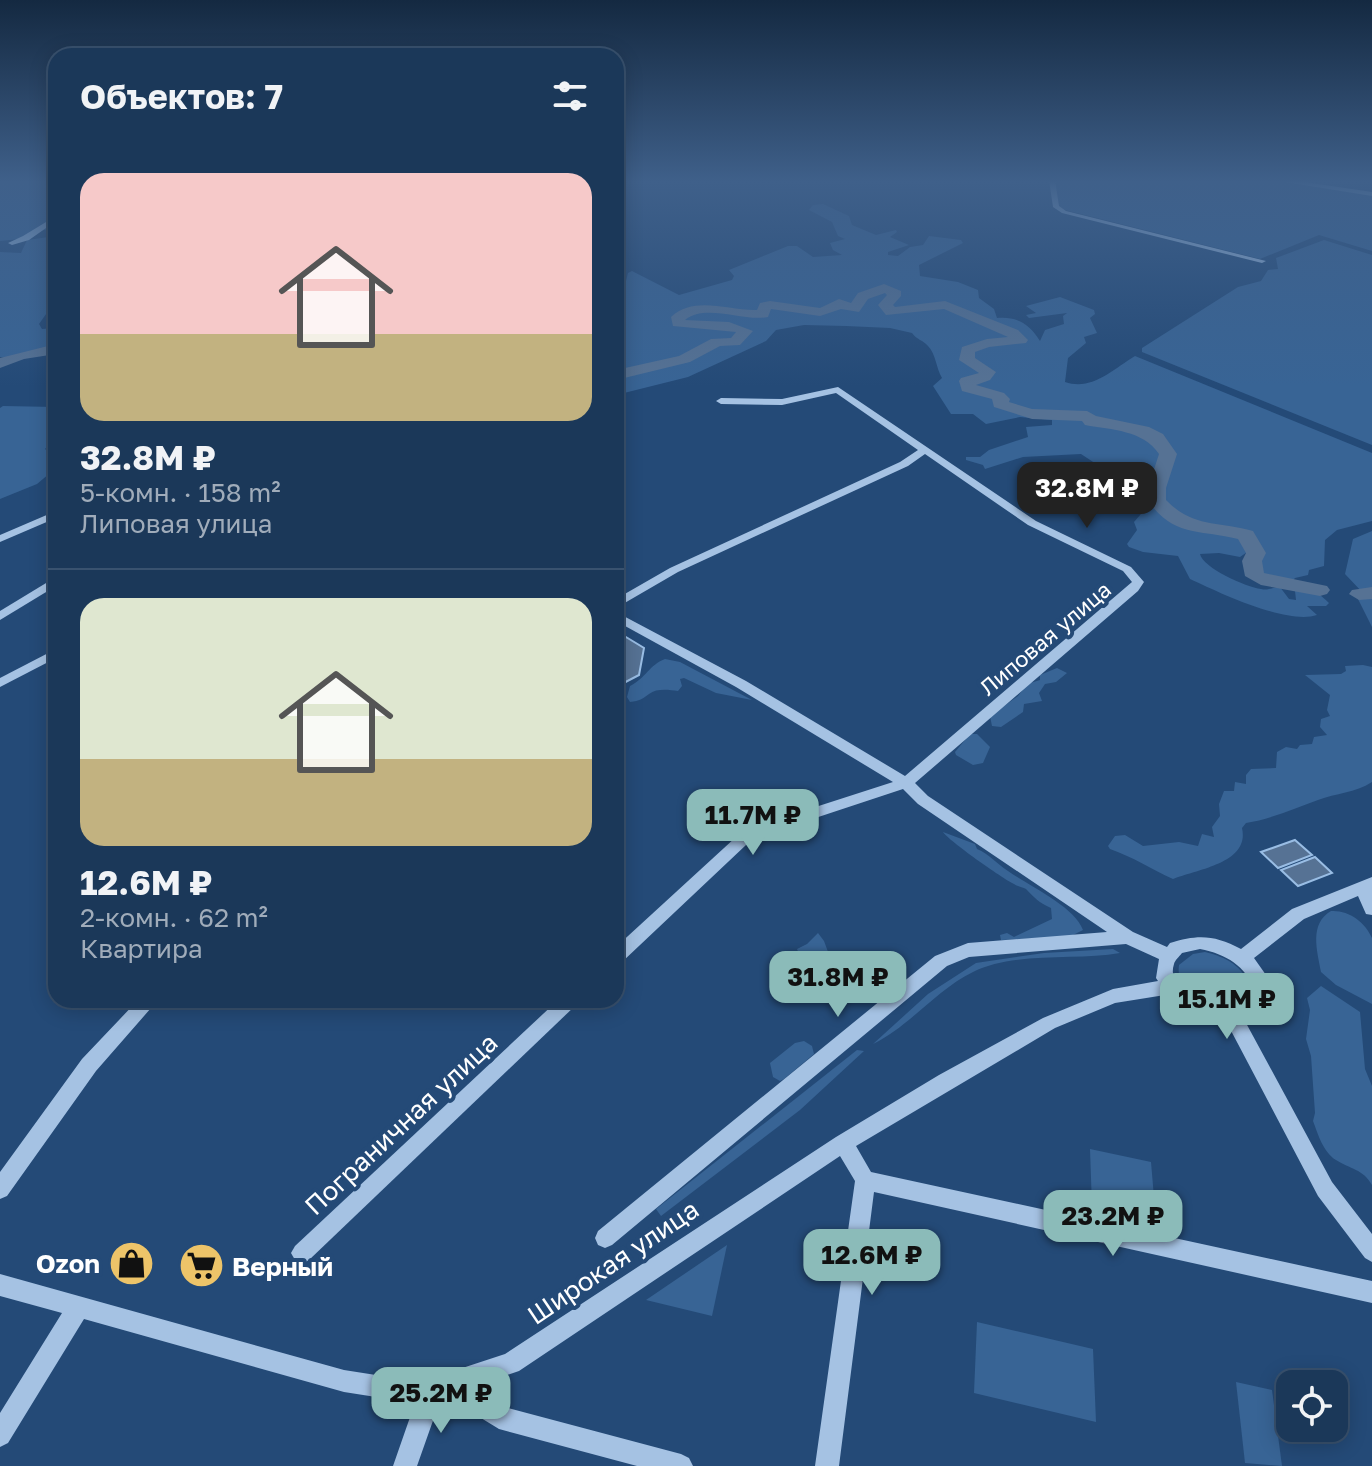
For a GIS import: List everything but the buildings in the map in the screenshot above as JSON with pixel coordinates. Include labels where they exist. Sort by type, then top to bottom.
[{"type":"street","points":[[1211,248],[1262,261]]},
{"type":"street","name":"Липовая улица","points":[[721,401],[782,402],[838,390],[1032,523],[1127,569],[1138,582],[906,783]]},
{"type":"street","points":[[624,599],[674,570],[904,464],[926,449]]},
{"type":"street","points":[[0,539],[48,518]]},
{"type":"street","points":[[0,616],[48,586]]},
{"type":"street","points":[[624,620],[741,684],[906,783],[923,800],[1127,937],[1168,955]]},
{"type":"street","points":[[0,683],[48,657]]},
{"type":"street","points":[[624,950],[741,841],[765,829],[906,783]]},
{"type":"street","points":[[1242,958],[1298,914],[1367,885],[1372,909]]},
{"type":"street","points":[[605,1238],[941,961],[968,950],[1127,937]]},
{"type":"street","points":[[1200,942],[1229,949],[1242,958],[1253,968],[1264,991],[1258,1011],[1235,1021],[1220,1020],[1190,1008],[1169,987],[1164,964],[1168,955],[1187,943],[1200,942]]},
{"type":"street","name":"Широкая улица","points":[[0,1285],[344,1381],[395,1389],[440,1387],[511,1363],[843,1143],[1049,1023],[1113,996],[1169,987]]},
{"type":"street","points":[[0,1189],[89,1065],[142,1008]]},
{"type":"street","name":"Пограничная улица","points":[[302,1253],[562,1008]]},
{"type":"street","points":[[1235,1021],[1325,1189],[1372,1251]]},
{"type":"street","points":[[827,1466],[865,1180],[843,1143]]},
{"type":"street","points":[[865,1180],[1372,1292]]},
{"type":"street","points":[[0,1435],[79,1307]]},
{"type":"street","points":[[405,1466],[440,1387],[499,1417],[681,1466]]},
{"type":"shaded area","points":[[23,248],[48,248],[48,311],[39,324],[42,329],[48,329],[48,351],[20,360],[0,357],[0,252],[21,253]]},
{"type":"shaded area","points":[[782,248],[801,248],[813,257],[842,255],[833,250],[899,248],[888,252],[888,255],[898,256],[908,248],[952,248],[919,265],[920,276],[958,282],[978,290],[979,298],[994,309],[997,318],[1011,318],[1023,323],[1040,341],[1045,330],[1064,324],[1063,316],[1067,313],[1029,318],[1026,315],[1036,313],[1026,306],[1060,297],[1094,310],[1095,314],[1090,318],[1097,333],[1084,337],[1086,343],[1068,358],[1065,382],[1084,384],[1093,381],[1135,356],[1372,453],[1372,521],[1337,530],[1325,540],[1324,566],[1309,570],[1308,575],[1295,578],[1288,585],[1272,581],[1264,574],[1256,559],[1259,556],[1253,548],[1240,557],[1219,553],[1200,554],[1217,571],[1246,585],[1264,589],[1280,587],[1289,599],[1296,600],[1295,591],[1309,590],[1329,603],[1326,606],[1307,606],[1317,615],[1289,616],[1272,612],[1190,579],[1178,556],[1129,547],[1127,544],[1137,530],[1134,522],[1147,507],[1129,494],[1122,481],[1081,454],[1023,457],[985,469],[983,465],[966,460],[966,457],[980,457],[989,450],[1028,437],[1026,427],[1052,425],[1052,420],[1020,417],[986,424],[973,414],[951,414],[933,386],[942,378],[933,353],[912,333],[890,328],[804,325],[776,330],[766,341],[688,377],[624,393],[624,282],[628,273],[632,271],[679,295],[732,280],[734,276],[729,270]]},
{"type":"shaded area","points":[[1218,248],[1286,248],[1260,259]]},
{"type":"shaded area","points":[[1302,248],[1351,248],[1372,255],[1372,445],[1142,352],[1142,348],[1238,287],[1261,281],[1268,270],[1278,269],[1276,258]]},
{"type":"shaded area","points":[[48,407],[48,446],[45,449],[48,451],[48,475],[37,484],[0,499],[0,408]]},
{"type":"shaded area","points":[[1372,531],[1372,627],[1358,599],[1363,593],[1345,574],[1353,539]]},
{"type":"shaded area","points":[[624,636],[644,648],[639,675],[624,683]]},
{"type":"shaded area","points":[[665,659],[680,662],[752,700],[716,693],[684,678],[680,679],[682,686],[678,691],[656,691],[641,700],[630,702],[627,697],[630,686]]},
{"type":"shaded area","points":[[1345,666],[1372,667],[1372,782],[1246,823],[1238,849],[1230,857],[1173,879],[1110,849],[1108,846],[1115,836],[1125,835],[1143,846],[1179,842],[1198,846],[1202,834],[1214,837],[1212,827],[1220,816],[1219,804],[1224,791],[1234,791],[1235,782],[1246,784],[1246,775],[1251,769],[1276,768],[1277,752],[1286,747],[1297,749],[1300,745],[1312,744],[1314,737],[1327,735],[1320,727],[1321,719],[1330,716],[1327,710],[1330,695],[1305,675],[1341,674],[1346,671]]},
{"type":"shaded area","points":[[1057,668],[1067,673],[1056,682],[1045,684],[1039,693],[1042,701],[1024,704],[1023,712],[1001,727],[992,726],[990,716],[1018,696],[1027,684],[1040,680],[1040,675]]},
{"type":"shaded area","points":[[970,734],[977,734],[990,747],[983,763],[973,765],[956,755],[955,752]]},
{"type":"shaded area","points":[[943,832],[975,844],[977,849],[1061,905],[1083,930],[1069,937],[1001,940],[1000,935],[1007,933],[1014,937],[1052,919],[1051,908],[976,859]]},
{"type":"shaded area","points":[[1295,840],[1312,855],[1278,868],[1261,852]]},
{"type":"shaded area","points":[[1315,857],[1332,873],[1298,886],[1281,870]]},
{"type":"shaded area","points":[[1331,911],[1356,918],[1372,938],[1372,1004],[1336,985],[1321,972],[1317,930],[1324,916]]},
{"type":"shaded area","points":[[818,933],[834,968],[849,983],[848,988],[827,996],[822,994],[823,973],[815,964],[800,957],[797,949]]},
{"type":"shaded area","points":[[1113,949],[1120,953],[1026,959],[990,965],[947,988],[899,1028],[873,1044],[928,994],[976,963],[1044,953]]},
{"type":"shaded area","points":[[1205,952],[1227,960],[1243,973],[1250,987],[1244,1004],[1234,1008],[1211,1007],[1191,996],[1183,987],[1179,965],[1193,954]]},
{"type":"shaded area","points":[[1321,986],[1360,1012],[1365,1069],[1372,1086],[1372,1185],[1360,1172],[1331,1157],[1313,1121],[1311,1056],[1306,1039],[1310,1010],[1307,998]]},
{"type":"shaded area","points":[[804,1041],[812,1046],[814,1054],[784,1079],[780,1081],[773,1077],[770,1063],[795,1043]]},
{"type":"shaded area","points":[[857,1050],[864,1051],[800,1110],[661,1216],[656,1209]]},
{"type":"shaded area","points":[[1090,1149],[1151,1162],[1156,1221],[1092,1207]]},
{"type":"shaded area","points":[[727,1245],[712,1316],[646,1300]]},
{"type":"shaded area","points":[[977,1322],[1093,1349],[1096,1422],[974,1393]]},
{"type":"shaded area","points":[[1236,1382],[1272,1390],[1276,1442],[1279,1442],[1282,1466],[1245,1463]]},
{"type":"waterway","points":[[624,373],[685,359],[716,342],[735,342],[746,331],[729,326],[678,323],[678,317],[697,309],[752,315],[763,314],[765,306],[770,305],[820,312],[831,310],[839,303],[854,309],[863,296],[884,288],[894,291],[894,296],[885,305],[891,312],[945,305],[983,319],[1021,340],[987,343],[967,350],[967,360],[988,372],[984,377],[967,381],[968,388],[998,396],[1002,399],[1000,404],[1021,412],[1087,416],[1091,421],[1109,422],[1157,438],[1168,454],[1157,488],[1157,501],[1172,516],[1189,525],[1246,535],[1256,553],[1252,561],[1255,576],[1320,590]]},
{"type":"waterway","points":[[0,363],[20,355],[48,350]]},
{"type":"waterway","points":[[1359,594],[1372,593]]},
{"type":"place","name":"Ozon","points":[[131,1263]]},
{"type":"place","name":"Верный","points":[[201,1266]]}]
